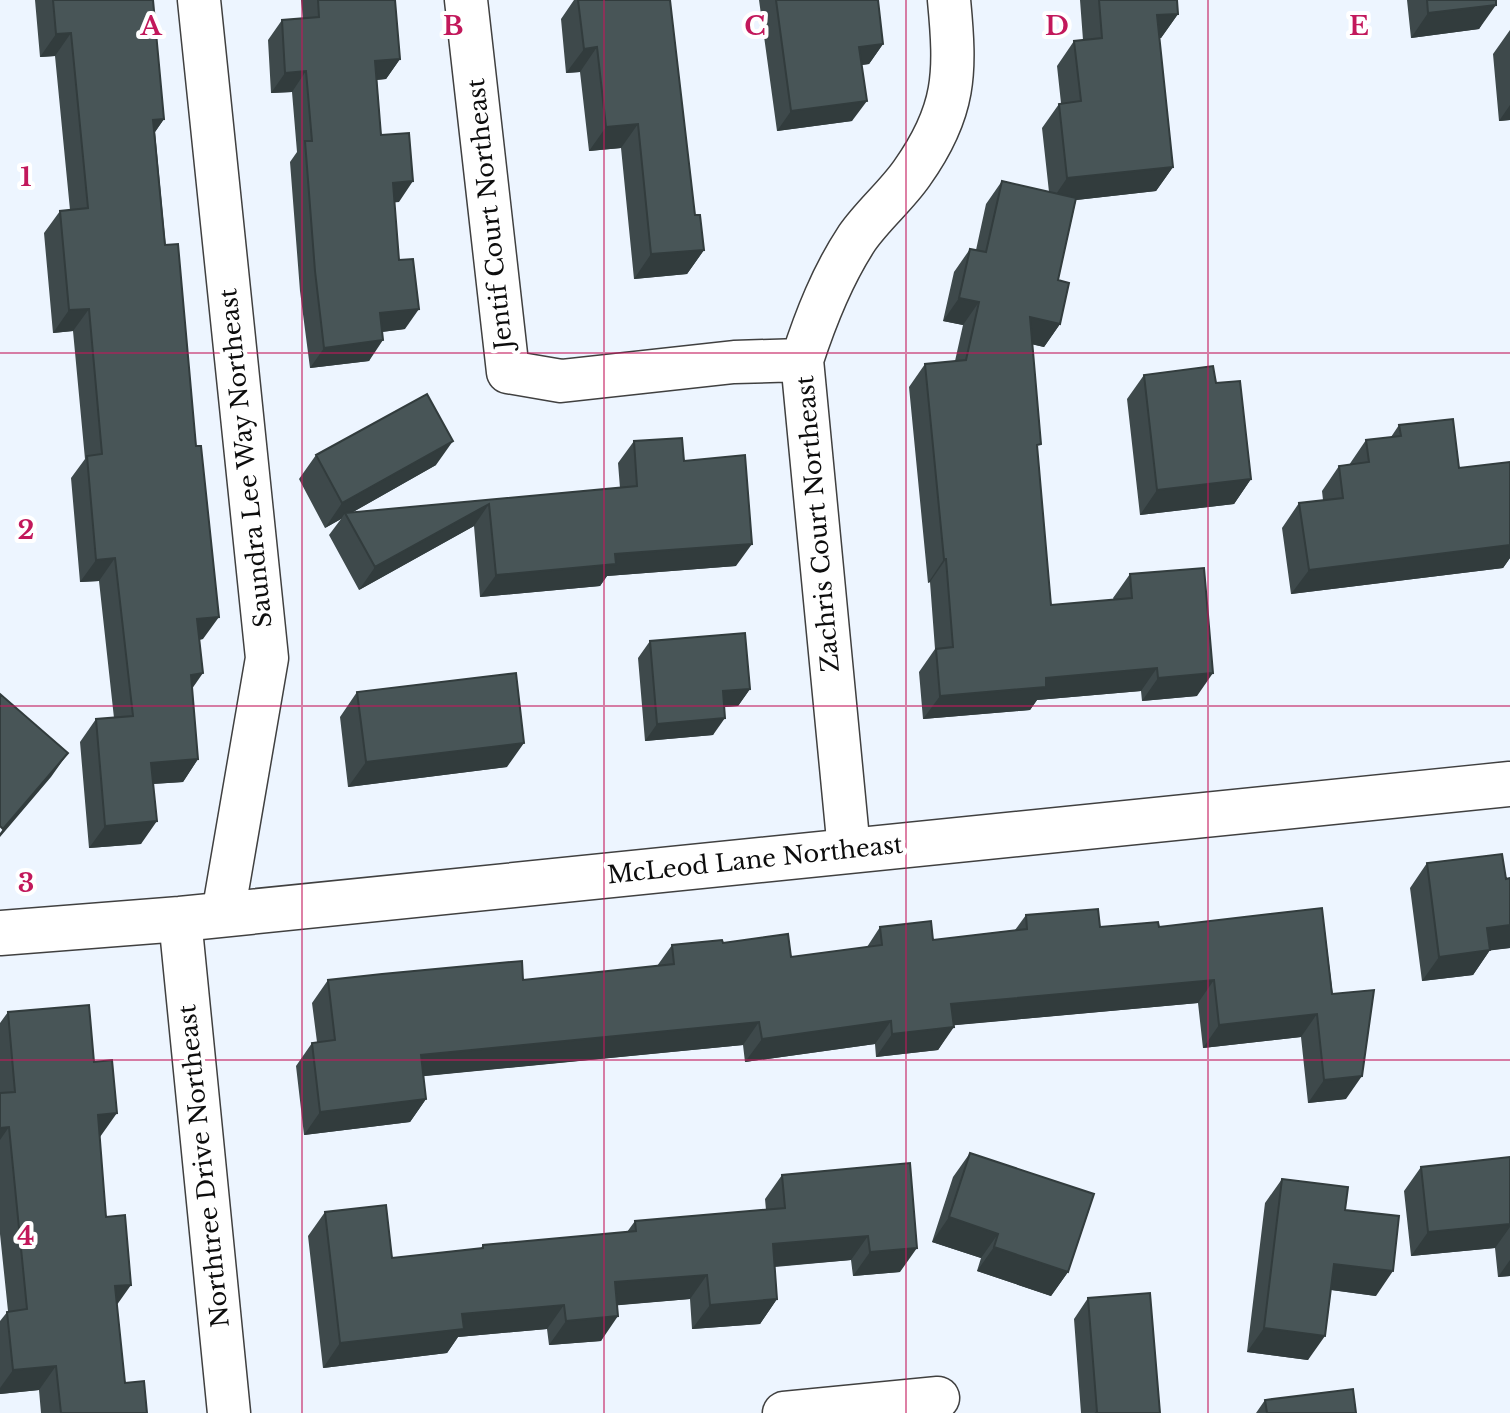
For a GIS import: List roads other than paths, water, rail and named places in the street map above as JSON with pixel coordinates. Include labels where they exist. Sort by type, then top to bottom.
[{"type":"street","name":"Saundra Lee Way Northeast","points":[[199,0],[267,658],[223,914]]},
{"type":"street","name":"Jentif Court Northeast","points":[[466,0],[508,372],[561,381],[734,362],[802,360]]},
{"type":"street","name":"Zachris Court Northeast","points":[[849,850],[802,360],[817,313],[858,237],[912,174],[940,127],[952,85],[953,42],[949,0]]},
{"type":"street","name":"McLeod Lane Northeast","points":[[0,933],[180,919],[1510,784]]},
{"type":"street","name":"Northtree Drive Northeast","points":[[180,919],[229,1413]]},
{"type":"street","points":[[784,1413],[938,1398]]}]
